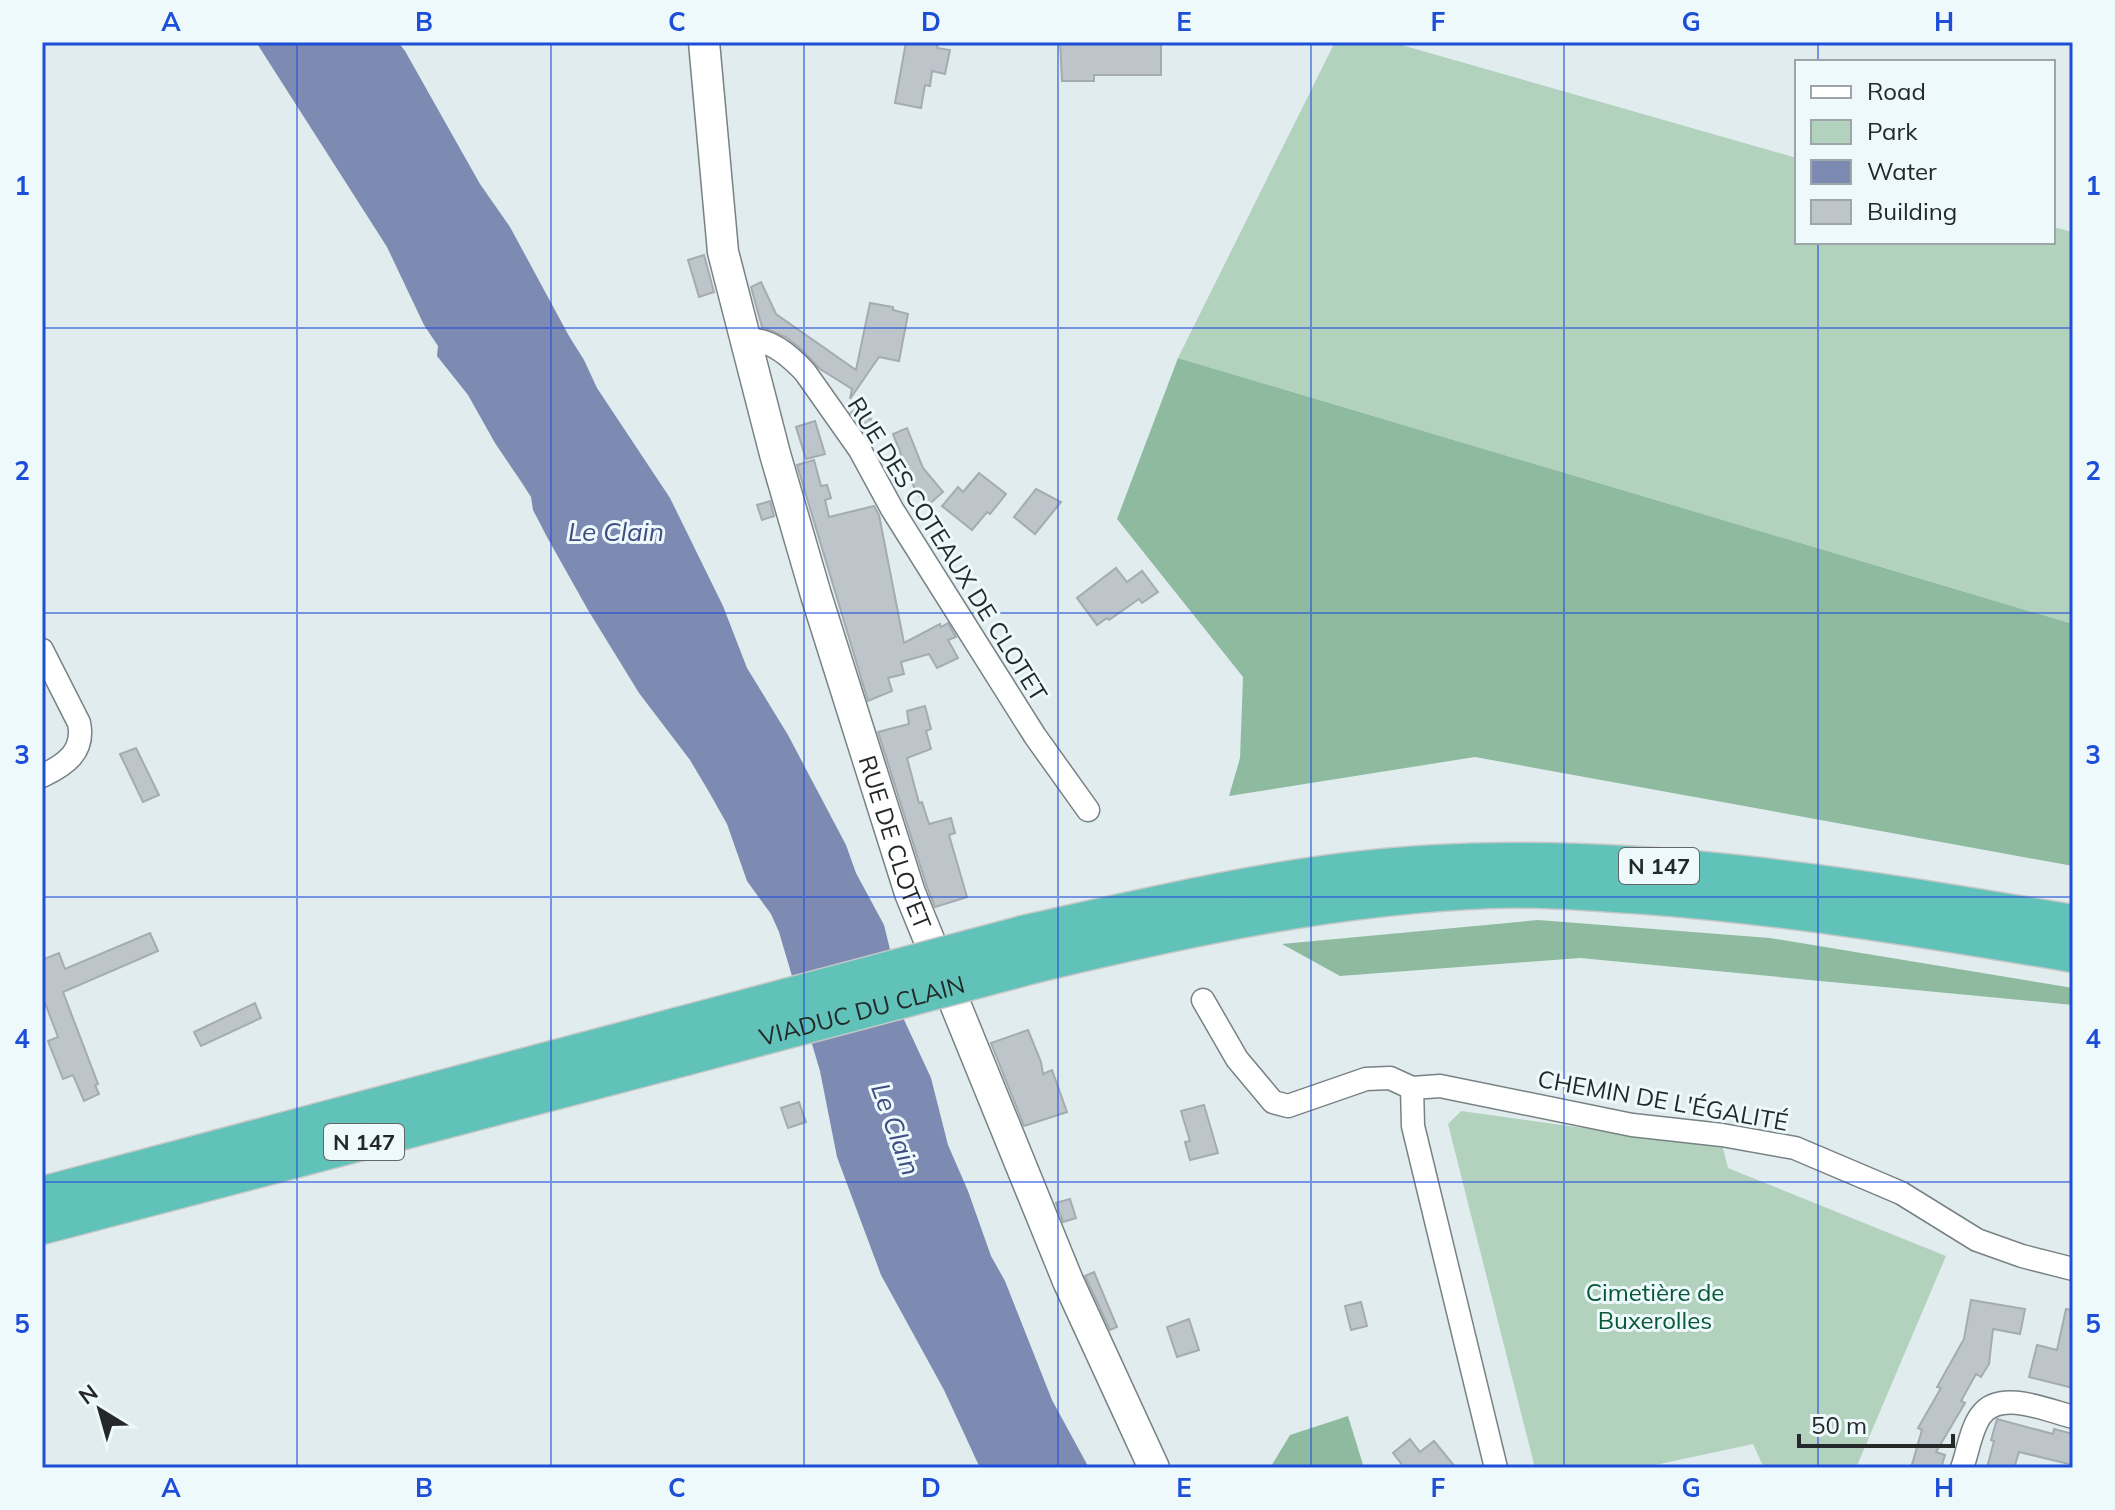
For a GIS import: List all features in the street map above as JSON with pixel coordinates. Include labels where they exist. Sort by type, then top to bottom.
[{"type":"highway","name":"N 147","points":[[1030,949],[1261,885],[1367,869],[1436,863],[1556,861],[1702,869],[1796,880],[2073,923]]},
{"type":"highway","name":"N 147","points":[[1030,949],[1143,938],[1284,911],[1374,898],[1493,890],[1566,891],[1700,900],[2073,954]]},
{"type":"highway","name":"VIADUC DU CLAIN","points":[[682,1042],[1030,949]]},
{"type":"highway","name":"N 147","points":[[42,1195],[682,1042]]},
{"type":"highway","name":"N 147","points":[[42,1226],[682,1042]]},
{"type":"main road","name":"RUE DE CLOTET","points":[[704,42],[723,252],[811,581],[910,893],[1062,1267],[1154,1468]]},
{"type":"street","name":"RUE DES COTEAUX DE CLOTET","points":[[746,340],[757,339],[769,344],[805,372],[860,450],[892,509],[1035,736],[1088,810]]},
{"type":"street","points":[[42,650],[81,731],[72,758],[42,776]]},
{"type":"street","name":"CHEMIN DE L'ÉGALITÉ","points":[[1203,1000],[1237,1059],[1273,1102],[1288,1106],[1366,1079],[1390,1078],[1412,1088],[1440,1086],[1632,1125],[1722,1135],[1795,1148],[1901,1193],[1977,1240],[2073,1269]]},
{"type":"street","points":[[1412,1088],[1413,1126],[1496,1468]]},
{"type":"street","points":[[1962,1468],[1981,1415],[1994,1403],[2013,1402],[2073,1417]]},
{"type":"green space","points":[[1335,42],[1391,42],[1795,157],[1795,244],[2055,244],[2055,228],[2073,232],[2073,624],[1178,358]]},
{"type":"green space","points":[[1178,358],[2073,624],[2073,866],[1475,757],[1229,796],[1240,758],[1243,677],[1117,519]]},
{"type":"green space","points":[[1538,920],[1770,938],[2073,988],[2073,1005],[1580,958],[1340,976],[1282,944]]},
{"type":"green space","name":"Cimetière de Buxerolles","points":[[1461,1111],[1722,1144],[1728,1168],[1946,1256],[1856,1468],[1764,1468],[1753,1444],[1641,1468],[1535,1468],[1448,1124]]},
{"type":"green space","points":[[1348,1416],[1364,1468],[1270,1468],[1290,1435]]},
{"type":"water","name":"Le Clain","points":[[256,42],[398,42],[480,184],[510,227],[597,388],[670,498],[723,606],[747,668],[788,735],[884,925],[899,986],[900,1011],[931,1078],[948,1145],[1052,1400],[1089,1468],[980,1468],[944,1390],[881,1275],[837,1157],[820,1071],[779,932],[771,914],[747,881],[727,824],[690,760],[639,693],[588,610],[533,510],[531,497],[468,395],[437,356],[438,346],[424,325],[387,247]]},
{"type":"building","points":[[906,42],[938,42],[937,48],[950,50],[945,74],[932,71],[930,86],[925,85],[921,108],[895,103]]},
{"type":"building","points":[[1060,42],[1161,42],[1161,75],[1094,75],[1094,81],[1062,81]]},
{"type":"building","points":[[704,255],[714,292],[699,297],[688,260]]},
{"type":"building","points":[[761,282],[776,314],[856,370],[870,303],[893,307],[893,310],[908,314],[899,361],[879,357],[850,399],[852,389],[820,369],[786,337],[762,327],[751,287]]},
{"type":"building","points":[[859,406],[883,433],[873,444],[851,413]]},
{"type":"building","points":[[815,421],[825,454],[806,459],[796,427]]},
{"type":"building","points":[[907,428],[923,468],[943,492],[927,506],[916,492],[893,434]]},
{"type":"building","points":[[814,460],[821,486],[827,485],[831,498],[825,500],[829,517],[874,506],[879,515],[904,643],[940,624],[941,627],[948,623],[956,637],[948,640],[958,658],[937,668],[929,654],[901,662],[904,674],[888,678],[892,691],[868,701],[797,465]]},
{"type":"building","points":[[979,473],[1006,494],[972,530],[942,506],[958,487],[963,492]]},
{"type":"building","points":[[1036,489],[1061,502],[1035,534],[1014,517]]},
{"type":"building","points":[[770,501],[774,516],[762,520],[757,505]]},
{"type":"building","points":[[1116,568],[1127,582],[1142,571],[1158,592],[1142,603],[1139,599],[1097,625],[1077,598]]},
{"type":"building","points":[[925,706],[931,729],[926,731],[931,749],[907,758],[919,803],[922,802],[929,824],[951,818],[955,833],[949,835],[967,897],[935,907],[878,732],[909,724],[907,711]]},
{"type":"building","points":[[136,748],[159,795],[143,802],[120,754]]},
{"type":"building","points":[[150,933],[158,951],[63,992],[98,1084],[95,1085],[99,1094],[84,1101],[73,1075],[63,1079],[48,1041],[58,1037],[42,995],[42,960],[59,953],[65,969]]},
{"type":"building","points":[[255,1003],[261,1018],[201,1046],[194,1032]]},
{"type":"building","points":[[1028,1030],[1043,1074],[1052,1070],[1067,1112],[1024,1126],[991,1043]]},
{"type":"building","points":[[799,1102],[806,1122],[788,1128],[781,1108]]},
{"type":"building","points":[[1204,1105],[1218,1153],[1190,1160],[1185,1142],[1190,1141],[1181,1111]]},
{"type":"building","points":[[1070,1199],[1076,1218],[1063,1222],[1056,1203]]},
{"type":"building","points":[[1094,1272],[1117,1327],[1110,1330],[1085,1276]]},
{"type":"building","points":[[1971,1300],[2025,1309],[2020,1334],[1993,1329],[1989,1364],[1981,1377],[1976,1374],[1961,1401],[1965,1403],[1936,1452],[1945,1455],[1941,1468],[1911,1468],[1922,1430],[1918,1428],[1964,1339]]},
{"type":"building","points":[[1361,1302],[1367,1326],[1351,1330],[1345,1306]]},
{"type":"building","points":[[2066,1309],[2073,1310],[2073,1388],[2029,1377],[2037,1345],[2057,1350]]},
{"type":"building","points":[[1189,1319],[1199,1350],[1177,1357],[1167,1327]]},
{"type":"building","points":[[1997,1419],[2053,1434],[2054,1429],[2073,1434],[2073,1465],[2019,1452],[2014,1468],[1987,1468]]},
{"type":"building","points":[[1410,1439],[1420,1452],[1434,1441],[1456,1468],[1401,1468],[1403,1466],[1393,1453]]}]
